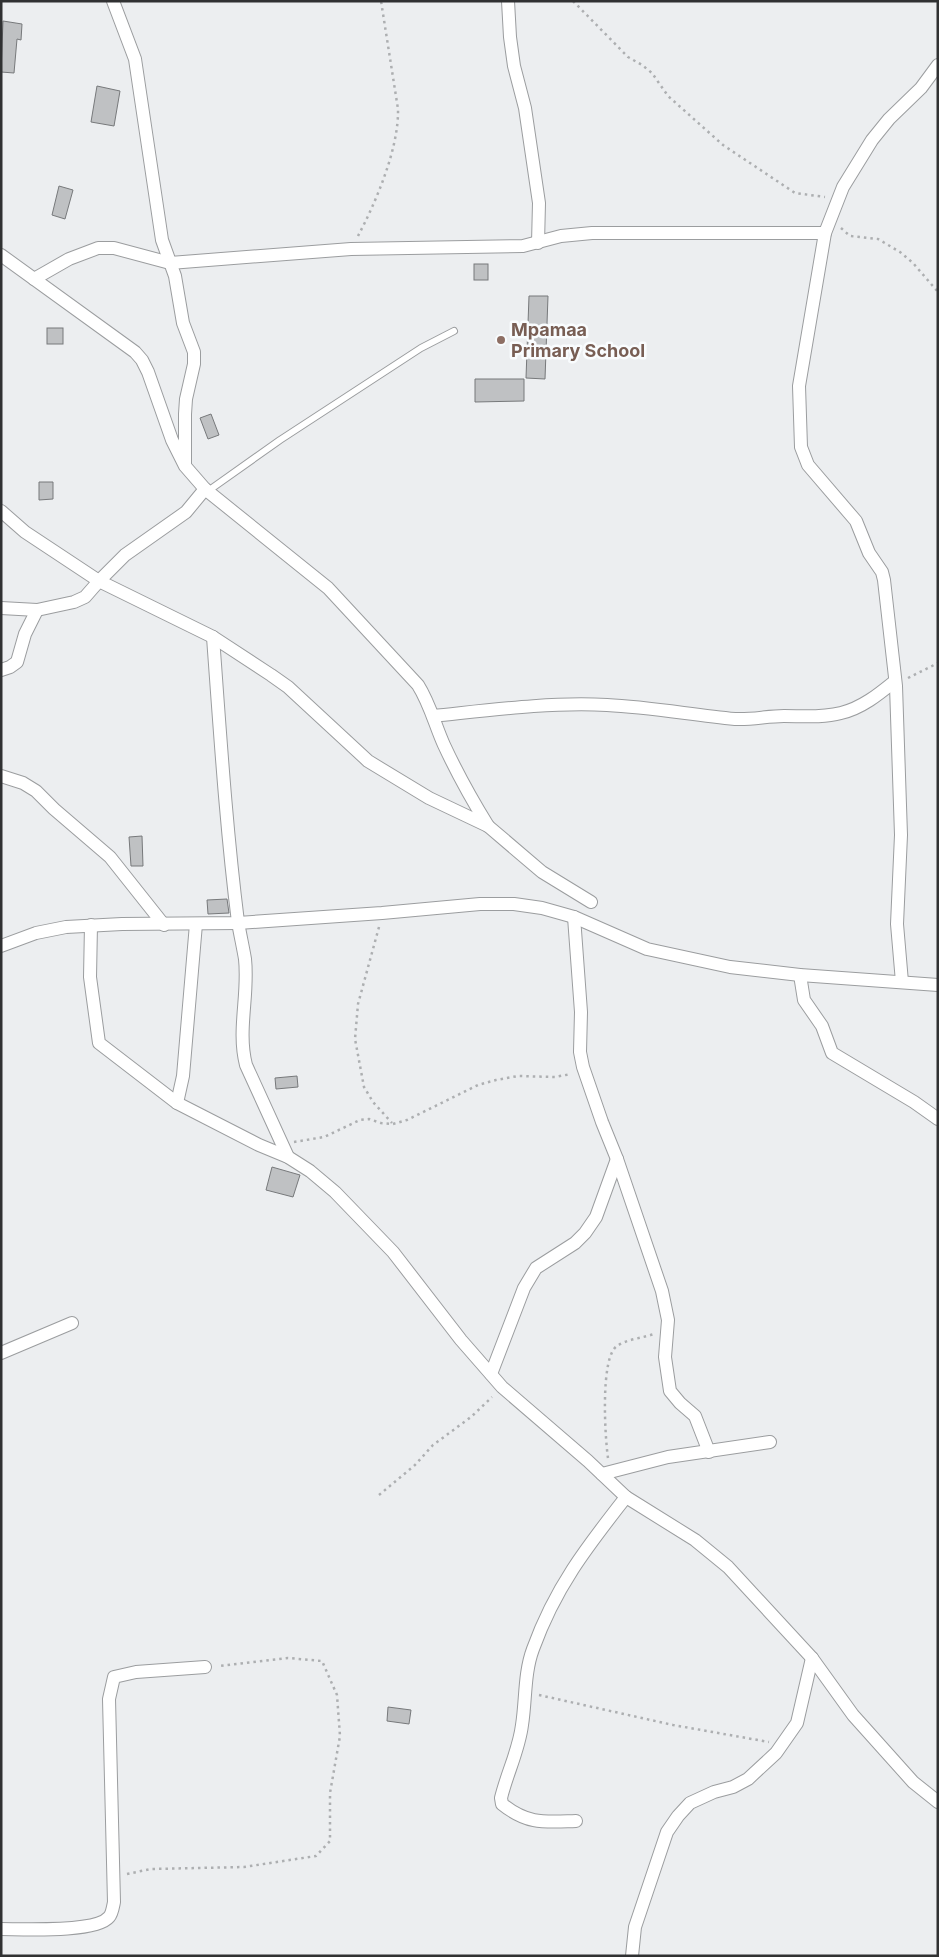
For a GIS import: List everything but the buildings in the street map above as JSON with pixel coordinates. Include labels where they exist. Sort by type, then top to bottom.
[{"type":"street","points":[[113,1],[135,59],[162,240],[175,276],[183,323],[194,358],[184,414],[185,466]]},
{"type":"street","points":[[508,1],[513,56],[525,108],[539,203],[538,243]]},
{"type":"street","points":[[902,982],[897,924],[902,835],[896,684],[882,572],[869,552],[856,520],[808,465],[802,447],[799,386],[825,233],[839,199],[849,176],[872,140],[889,119],[920,88],[938,65]]},
{"type":"street","points":[[34,278],[68,259],[98,248],[114,248],[170,263],[351,249],[522,246],[560,236],[592,233],[825,233]]},
{"type":"street","points":[[1,255],[135,352],[142,360],[155,389],[172,440],[185,466],[207,490],[328,588],[418,685],[434,716],[444,746],[468,794],[488,826]]},
{"type":"street","points":[[1,608],[37,610],[74,602],[85,597],[125,555],[186,512],[207,490]]},
{"type":"street","points":[[1,512],[25,532],[99,581],[213,637],[288,687],[368,761],[429,798],[488,826],[542,872],[591,902]]},
{"type":"street","points":[[1,670],[17,662],[25,634],[37,610]]},
{"type":"street","points":[[213,637],[238,923],[247,982],[242,1029],[243,1052],[246,1065],[288,1157]]},
{"type":"street","points":[[434,716],[553,704],[644,707],[755,720],[776,716],[825,716],[841,713],[856,707],[875,698],[896,684]]},
{"type":"street","points":[[1,776],[36,791],[110,857],[164,925]]},
{"type":"street","points":[[1,946],[36,933],[66,926],[238,923],[382,914],[480,904],[514,904],[542,908],[574,917],[655,951],[730,967],[800,975],[938,985]]},
{"type":"street","points":[[574,917],[581,1012],[580,1052],[583,1067],[602,1122],[618,1159],[658,1276],[668,1320],[664,1357],[670,1391],[695,1416],[710,1452]]},
{"type":"street","points":[[177,1103],[183,1076],[196,924]]},
{"type":"street","points":[[91,925],[90,977],[99,1043],[177,1103],[288,1157],[310,1171],[329,1187],[393,1252],[461,1340],[502,1387],[606,1473],[626,1497],[710,1550],[728,1567],[812,1658],[853,1715],[913,1782],[938,1802]]},
{"type":"street","points":[[800,975],[804,1000],[822,1026],[832,1053],[914,1102],[938,1119]]},
{"type":"street","points":[[491,1374],[524,1288],[536,1268],[575,1243],[585,1233],[596,1217],[618,1159]]},
{"type":"street","points":[[1,1353],[72,1323]]},
{"type":"street","points":[[606,1473],[668,1456],[710,1452],[770,1442]]},
{"type":"street","points":[[576,1821],[551,1822],[527,1820],[502,1804],[501,1798],[515,1757],[522,1726],[525,1692],[532,1651],[551,1604],[573,1566],[626,1497]]},
{"type":"street","points":[[632,1956],[635,1927],[655,1864],[668,1832],[678,1816],[690,1803],[701,1796],[733,1787],[748,1778],[776,1753],[797,1723],[812,1658]]},
{"type":"street","points":[[1,1929],[76,1928],[98,1924],[109,1917],[114,1902],[109,1699],[114,1677],[136,1672],[205,1667]]},
{"type":"lane","points":[[207,490],[420,348],[454,331]]},
{"type":"path","points":[[351,249],[372,206],[398,125],[398,109],[381,1]]},
{"type":"path","points":[[573,1],[628,57],[652,73],[668,96],[723,145],[795,193],[839,199]]},
{"type":"path","points":[[833,217],[850,236],[878,239],[900,252],[913,263],[938,292]]},
{"type":"path","points":[[896,684],[938,663]]},
{"type":"path","points":[[382,914],[358,1004],[355,1039],[364,1088],[373,1102],[393,1124]]},
{"type":"path","points":[[283,1144],[324,1137],[360,1120],[370,1119],[381,1123],[393,1124],[407,1120],[478,1085],[518,1076],[555,1077],[571,1074],[583,1067]]},
{"type":"path","points":[[606,1473],[606,1369],[610,1354],[618,1346],[653,1335],[667,1328]]},
{"type":"path","points":[[379,1495],[415,1464],[433,1445],[470,1417],[502,1387]]},
{"type":"path","points":[[114,1877],[151,1869],[244,1867],[316,1856],[330,1841],[330,1793],[340,1736],[338,1695],[322,1660],[288,1658],[205,1667]]},
{"type":"path","points":[[525,1692],[673,1725],[782,1745]]},
{"type":"place","name":"Mpamaa Primary School","points":[[501,340]]}]
